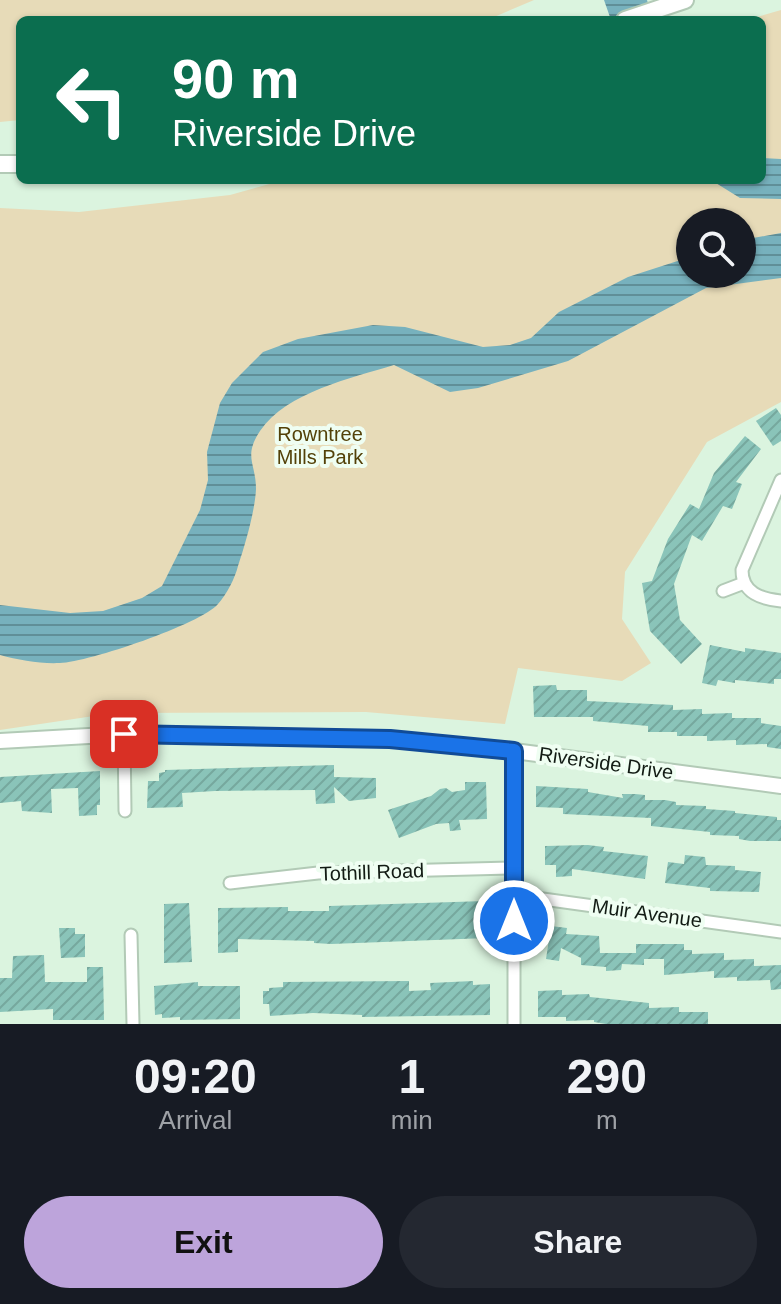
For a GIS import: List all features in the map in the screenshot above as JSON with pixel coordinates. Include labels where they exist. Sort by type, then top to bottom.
[{"type":"main road","points":[[637,16],[685,0]]},
{"type":"street","points":[[781,480],[742,570],[743,580],[753,594],[781,601]]},
{"type":"street","points":[[723,591],[743,580]]},
{"type":"street","points":[[124,734],[125,811]]},
{"type":"street","name":"Riverside Drive","points":[[0,741],[124,734],[390,739],[514,751],[781,786]]},
{"type":"street","points":[[514,751],[514,1024]]},
{"type":"street","name":"Tothill Road","points":[[230,883],[318,873],[514,868]]},
{"type":"street","name":"Muir Avenue","points":[[514,895],[781,932]]},
{"type":"street","points":[[131,935],[133,1024]]},
{"type":"green space","points":[[0,0],[534,0],[496,16],[16,16],[16,120],[0,122]]},
{"type":"green space","name":"Rowntree Mills Park","points":[[781,10],[781,402],[707,442],[625,572],[622,619],[651,663],[622,681],[518,668],[505,724],[366,712],[114,713],[0,730],[0,208],[79,212],[230,195],[270,184],[766,184],[766,16],[761,16]]},
{"type":"water","points":[[604,0],[647,0],[652,16],[610,16]]},
{"type":"water","points":[[766,158],[781,159],[781,199],[740,198],[717,184],[766,184]]},
{"type":"water","points":[[781,233],[781,278],[756,281],[756,237]]},
{"type":"water","points":[[676,262],[676,288],[706,288],[568,361],[478,388],[450,392],[394,365],[303,396],[272,418],[260,431],[252,447],[256,489],[252,517],[235,576],[218,604],[190,622],[168,631],[74,661],[45,663],[0,655],[0,605],[70,613],[103,611],[142,598],[162,586],[200,510],[208,480],[207,452],[220,403],[232,383],[263,352],[298,339],[373,325],[405,327],[483,347],[510,345],[531,338],[559,312],[628,277]]},
{"type":"building","points":[[776,408],[781,415],[781,441],[773,446],[756,421]]},
{"type":"building","points":[[745,436],[761,449],[736,482],[742,484],[732,509],[723,506],[702,541],[692,535],[674,584],[680,620],[702,644],[681,664],[650,631],[642,583],[652,581],[668,539],[690,504],[699,509],[714,473]]},
{"type":"building","points":[[710,645],[745,652],[745,648],[781,653],[781,679],[774,679],[774,684],[735,680],[735,683],[718,680],[716,686],[702,683]]},
{"type":"building","points":[[556,685],[557,690],[587,690],[587,701],[673,705],[673,710],[702,709],[702,714],[732,713],[732,718],[761,718],[761,723],[781,726],[781,749],[767,747],[767,744],[736,745],[736,740],[707,741],[707,736],[677,736],[677,732],[648,732],[648,726],[593,721],[593,717],[534,717],[533,686]]},
{"type":"building","points":[[334,765],[334,777],[376,778],[376,798],[349,801],[334,787],[335,803],[316,804],[315,790],[215,791],[182,793],[183,807],[147,808],[148,781],[159,781],[159,773],[165,770]]},
{"type":"building","points":[[100,771],[97,815],[79,816],[78,788],[51,789],[52,813],[22,811],[21,801],[0,803],[0,777]]},
{"type":"building","points":[[465,782],[486,782],[487,819],[459,820],[461,830],[450,831],[449,823],[436,824],[399,838],[388,810],[431,796],[440,789],[446,788],[452,792],[465,790]]},
{"type":"building","points":[[536,786],[588,789],[588,792],[623,798],[622,794],[645,795],[645,800],[665,800],[676,802],[676,805],[706,806],[706,809],[777,817],[781,820],[781,841],[750,841],[739,839],[739,836],[651,826],[651,818],[563,814],[563,808],[536,807]]},
{"type":"building","points":[[545,846],[604,847],[603,851],[648,856],[645,879],[572,869],[572,876],[556,877],[556,865],[545,865]]},
{"type":"building","points":[[685,855],[705,857],[706,865],[735,866],[735,870],[761,872],[759,892],[710,891],[710,888],[665,883],[668,862],[684,864]]},
{"type":"building","points":[[485,901],[487,938],[331,944],[238,939],[238,952],[218,953],[218,908],[288,907],[288,911],[329,911],[329,906]]},
{"type":"building","points":[[189,903],[192,962],[164,963],[164,904]]},
{"type":"building","points":[[551,926],[567,928],[566,934],[599,936],[600,953],[636,953],[636,944],[684,944],[684,950],[692,950],[692,954],[724,953],[724,960],[754,959],[754,966],[781,965],[781,989],[771,990],[770,980],[714,978],[714,971],[664,975],[664,959],[644,959],[644,965],[622,964],[621,970],[606,971],[606,967],[581,965],[581,958],[561,948],[559,961],[546,959]]},
{"type":"building","points":[[59,928],[75,928],[75,934],[85,934],[85,957],[61,958]]},
{"type":"building","points":[[44,955],[45,982],[87,982],[87,967],[103,967],[104,1020],[53,1020],[53,1009],[0,1012],[0,978],[12,978],[13,956]]},
{"type":"building","points":[[409,981],[409,991],[431,990],[430,983],[473,981],[473,985],[490,984],[490,1015],[362,1017],[313,1013],[270,1016],[269,1004],[263,1004],[263,991],[283,987],[283,982]]},
{"type":"building","points":[[198,982],[198,986],[240,986],[240,1019],[180,1020],[180,1017],[162,1018],[162,1014],[155,1015],[154,986]]},
{"type":"building","points":[[562,990],[562,995],[589,994],[590,997],[649,1003],[649,1008],[679,1007],[679,1012],[708,1012],[708,1024],[606,1024],[594,1020],[566,1021],[566,1017],[538,1017],[538,991]]},
{"type":"route","points":[[124,734],[390,739],[514,751],[514,921]]}]
